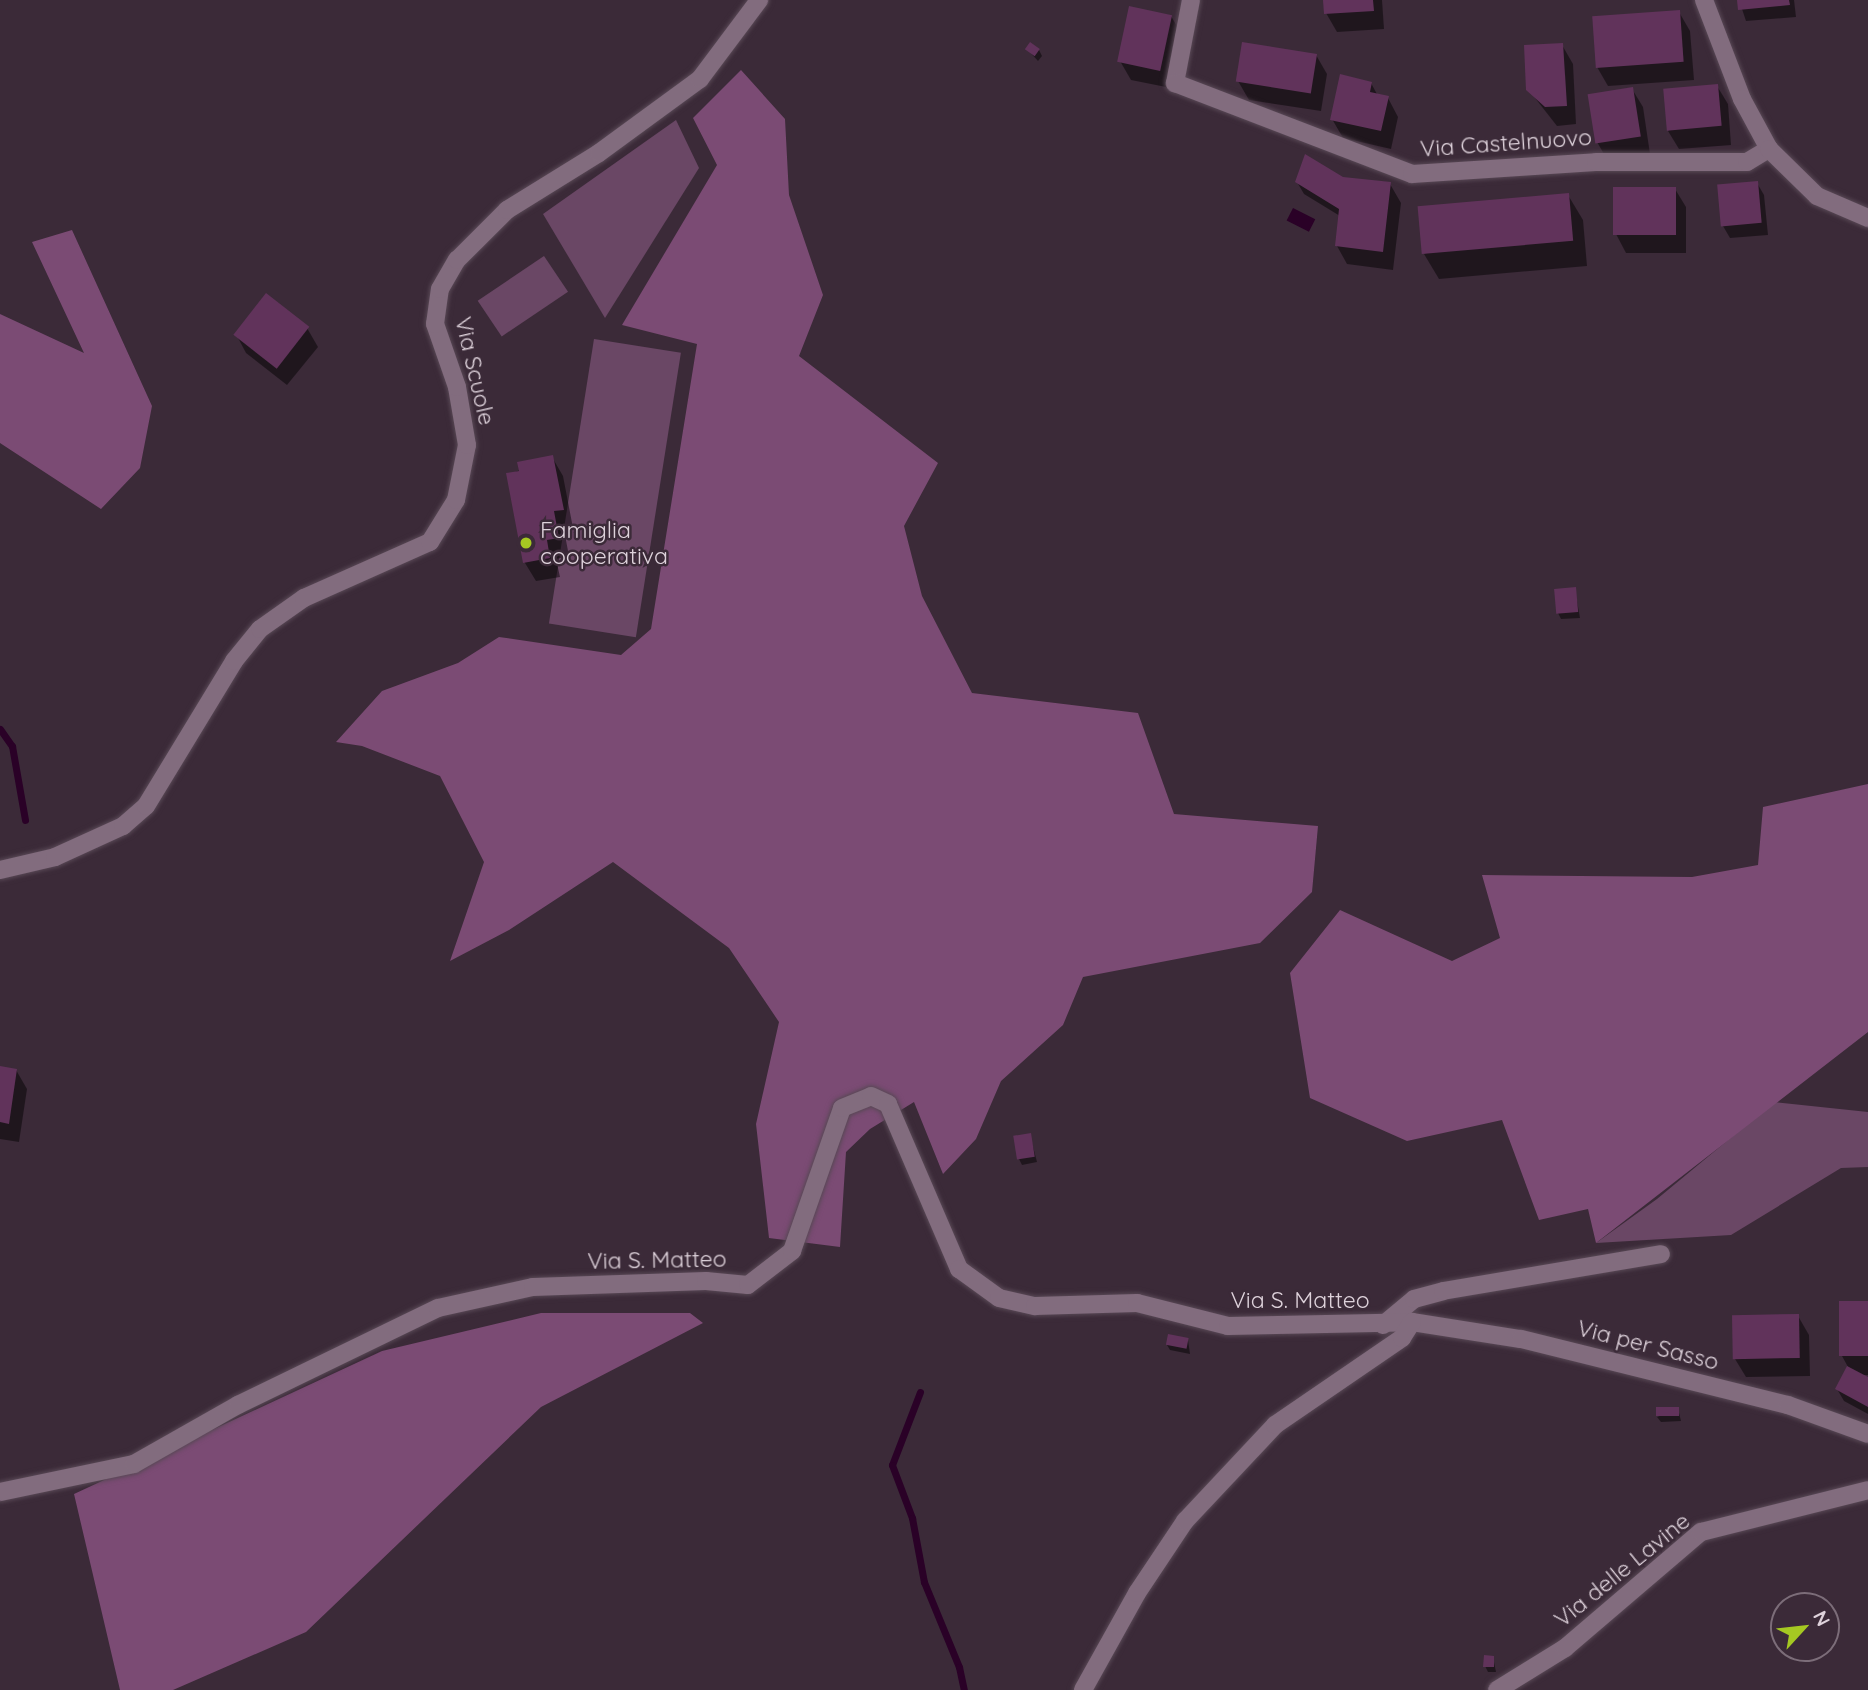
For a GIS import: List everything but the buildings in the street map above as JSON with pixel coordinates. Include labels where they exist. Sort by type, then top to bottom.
[{"type":"street","name":"Via Scuole","points":[[0,870],[55,858],[123,826],[146,806],[234,661],[260,629],[304,598],[430,542],[456,500],[467,445],[457,387],[435,324],[440,289],[457,260],[507,210],[599,153],[700,79],[759,0]]},
{"type":"street","name":"Via Castelnuovo","points":[[1191,0],[1175,83],[1412,174],[1596,162],[1747,162],[1769,149]]},
{"type":"street","points":[[1704,0],[1742,99],[1769,149],[1817,196],[1868,218]]},
{"type":"street","name":"Via S. Matteo","points":[[0,1492],[134,1464],[238,1405],[438,1308],[533,1287],[706,1281],[748,1285],[792,1251],[842,1108],[872,1096],[888,1104],[960,1269],[999,1298],[1035,1307],[1137,1303],[1228,1326],[1383,1325],[1412,1322]]},
{"type":"street","points":[[1383,1325],[1414,1298],[1661,1254]]},
{"type":"street","points":[[1083,1690],[1137,1594],[1185,1521],[1275,1425],[1402,1338],[1412,1322]]},
{"type":"street","name":"Via per Sasso","points":[[1412,1322],[1521,1339],[1774,1401],[1868,1434]]},
{"type":"street","name":"Via delle Lavine","points":[[1497,1690],[1565,1648],[1700,1532],[1868,1490]]},
{"type":"shaded area","points":[[741,70],[785,119],[789,195],[823,295],[799,356],[938,463],[904,526],[922,596],[972,693],[1138,713],[1174,814],[1318,826],[1312,892],[1260,943],[1083,977],[1063,1025],[1001,1081],[976,1139],[943,1174],[914,1102],[870,1129],[846,1152],[840,1247],[769,1238],[756,1124],[779,1022],[729,948],[613,862],[509,930],[450,961],[484,862],[440,776],[362,746],[336,742],[382,691],[458,663],[499,637],[621,655],[651,629],[697,344],[622,325],[717,165],[693,118]]},
{"type":"shaded area","points":[[676,120],[699,168],[605,318],[543,214]]},
{"type":"shaded area","points":[[1293,208],[1315,219],[1309,232],[1287,220]]},
{"type":"shaded area","points":[[72,230],[152,406],[140,468],[101,509],[0,443],[0,314],[84,353],[32,242]]},
{"type":"shaded area","points":[[544,256],[568,292],[502,336],[478,301]]},
{"type":"shaded area","points":[[594,339],[681,353],[636,637],[549,623]]},
{"type":"shaded area","points":[[1868,784],[1868,1032],[1596,1243],[1588,1209],[1539,1220],[1502,1120],[1407,1141],[1310,1098],[1290,973],[1340,910],[1452,961],[1500,938],[1482,875],[1692,877],[1758,865],[1763,807]]},
{"type":"shaded area","points":[[1774,1102],[1868,1112],[1868,1167],[1841,1168],[1731,1235],[1596,1243],[1657,1199]]},
{"type":"shaded area","points":[[541,1313],[690,1313],[703,1323],[541,1407],[306,1632],[173,1690],[120,1690],[74,1494],[382,1351]]},
{"type":"waterway","points":[[0,729],[12,746],[25,820]]},
{"type":"waterway","points":[[920,1392],[892,1465],[912,1518],[924,1582],[959,1667],[964,1690]]},
{"type":"place","name":"Famiglia cooperativa","points":[[526,543]]}]
